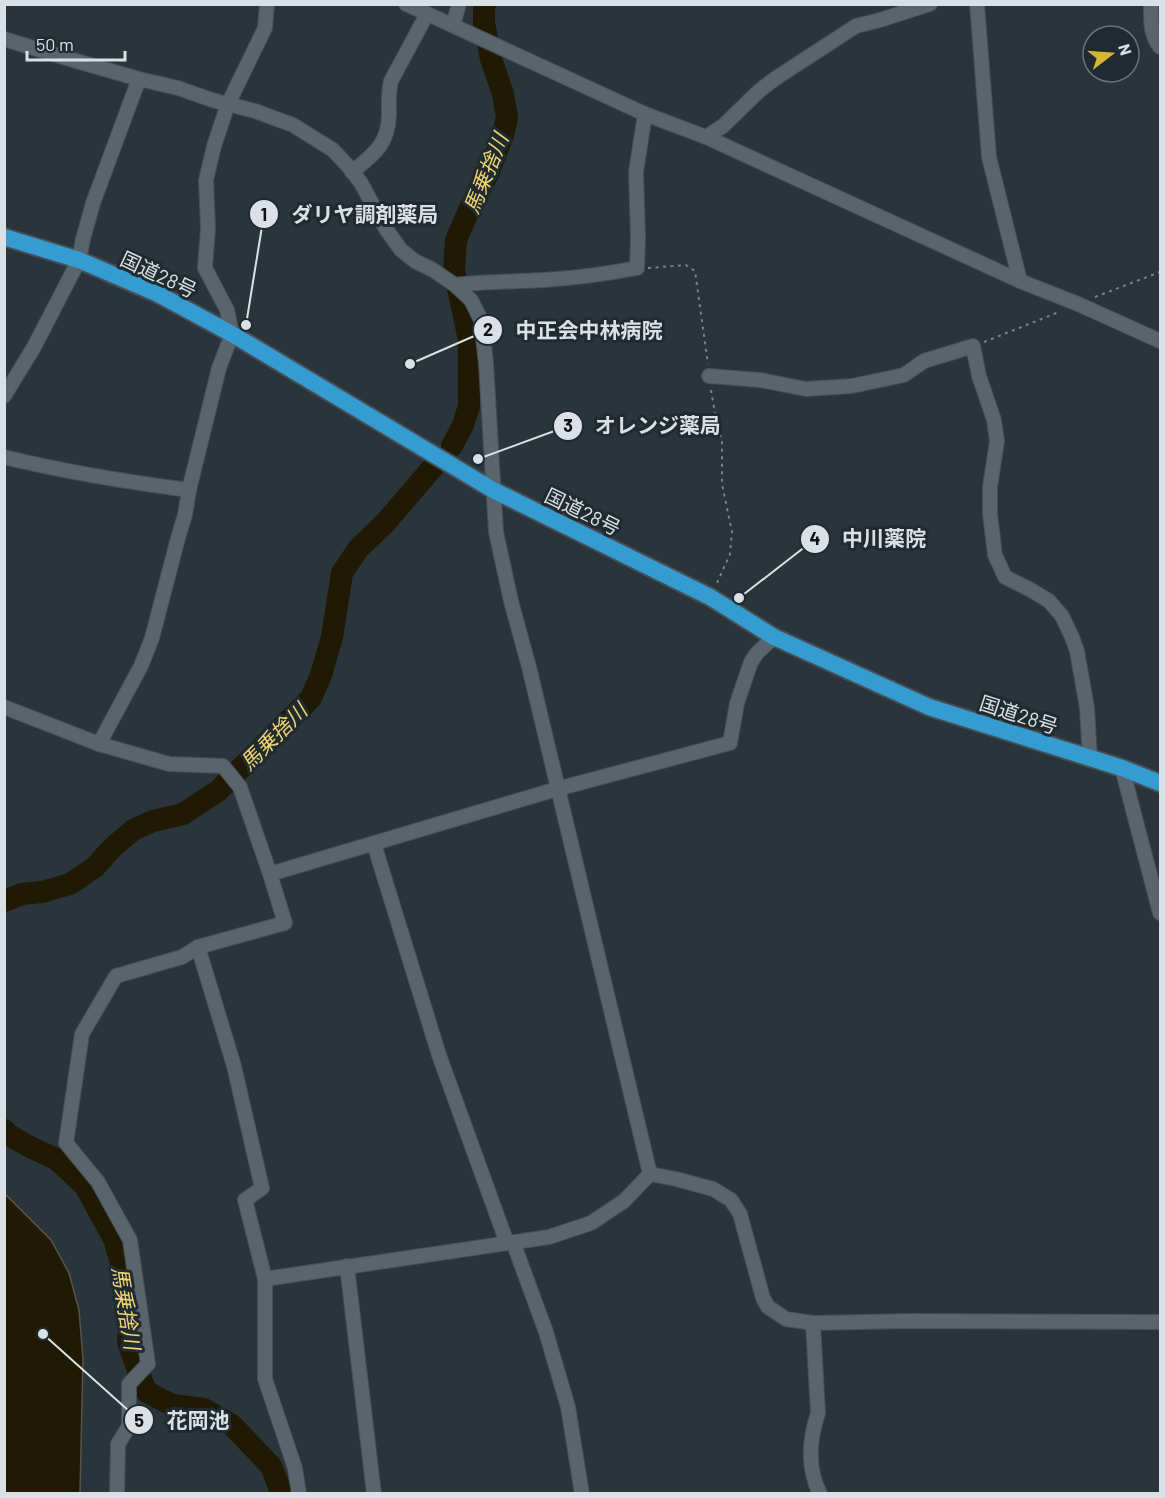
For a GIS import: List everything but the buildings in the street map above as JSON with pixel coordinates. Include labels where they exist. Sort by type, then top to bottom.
[{"type":"highway","name":"国道28号","points":[[4,237],[79,260],[158,294],[232,334],[493,490],[711,597],[774,637],[929,707],[1122,768],[1161,783]]},
{"type":"street","points":[[99,744],[141,666],[152,638],[185,515],[219,368],[232,334],[227,310],[205,268],[208,228],[206,180],[228,104],[265,28],[267,4]]},
{"type":"street","points":[[406,4],[645,114],[706,138],[1161,341]]},
{"type":"street","points":[[453,25],[459,4]]},
{"type":"street","points":[[706,138],[723,126],[767,84],[856,26],[930,4]]},
{"type":"street","points":[[977,4],[989,157],[1020,280]]},
{"type":"street","points":[[1150,4],[1152,32],[1161,47]]},
{"type":"street","points":[[352,172],[374,154],[384,141],[388,127],[388,92],[391,81],[427,14]]},
{"type":"street","points":[[4,39],[139,79],[178,88],[294,125],[333,150],[352,172],[401,250],[455,285],[471,300],[481,320],[486,363],[496,532],[650,1174]]},
{"type":"street","points":[[4,396],[34,347],[79,260],[82,239],[93,203],[139,79]]},
{"type":"street","points":[[455,285],[546,280],[637,268],[636,172],[645,114]]},
{"type":"street","points":[[709,376],[760,380],[806,389],[852,386],[904,375],[924,361],[973,346],[979,376],[996,430],[997,441],[990,487],[990,514],[995,555],[1005,577],[1049,601],[1062,616],[1072,637],[1077,651],[1087,708],[1090,759]]},
{"type":"street","points":[[4,457],[149,485],[189,490]]},
{"type":"street","points":[[270,874],[557,789],[730,743],[737,703],[751,662],[774,637]]},
{"type":"street","points":[[4,707],[99,744],[169,764],[223,766],[240,787],[285,923],[198,947],[182,957],[116,976],[82,1034],[66,1143],[98,1182],[130,1240],[148,1364],[129,1384],[129,1426],[118,1444],[117,1494]]},
{"type":"street","points":[[1122,768],[1161,913]]},
{"type":"street","points":[[374,844],[439,1055],[546,1332],[568,1407],[582,1494]]},
{"type":"street","points":[[198,947],[234,1066],[262,1188],[245,1200],[265,1279],[265,1380],[295,1468],[299,1494]]},
{"type":"street","points":[[265,1279],[549,1237],[591,1223],[624,1201],[650,1174]]},
{"type":"street","points":[[650,1174],[713,1189],[731,1200],[740,1214],[763,1298],[768,1307],[786,1319],[813,1323],[1161,1322]]},
{"type":"street","points":[[348,1266],[374,1494]]},
{"type":"street","points":[[813,1323],[818,1413],[813,1427],[810,1463],[820,1494]]},
{"type":"path","points":[[637,268],[686,265],[694,271],[716,419],[722,441],[722,484],[732,532],[730,554],[711,597]]},
{"type":"path","points":[[973,346],[1161,272]]},
{"type":"shaded area","points":[[4,1193],[51,1240],[69,1273],[79,1310],[83,1359],[80,1493],[5,1493]]},
{"type":"waterway","name":"馬乗捨川","points":[[452,446],[463,425],[469,406],[469,340],[454,270],[456,240],[488,174],[503,135],[507,117],[503,94],[491,59],[484,23],[485,4]]},
{"type":"waterway","name":"馬乗捨川","points":[[4,901],[22,894],[42,892],[70,884],[95,867],[133,830],[153,821],[183,814],[218,791],[311,698],[321,675],[332,637],[342,573],[358,549],[385,523],[434,466]]},
{"type":"waterway","name":"馬乗捨川","points":[[4,1130],[30,1147],[56,1159],[85,1186],[114,1239],[130,1305],[128,1342],[147,1392],[172,1405],[204,1409],[232,1425],[271,1466],[282,1494]]},
{"type":"place","name":"ダリヤ調剤薬局","points":[[246,325]]},
{"type":"place","name":"中正会中林病院","points":[[410,364]]},
{"type":"place","name":"オレンジ薬局","points":[[478,459]]},
{"type":"place","name":"中川薬院","points":[[739,598]]},
{"type":"place","name":"花岡池","points":[[43,1334]]}]
